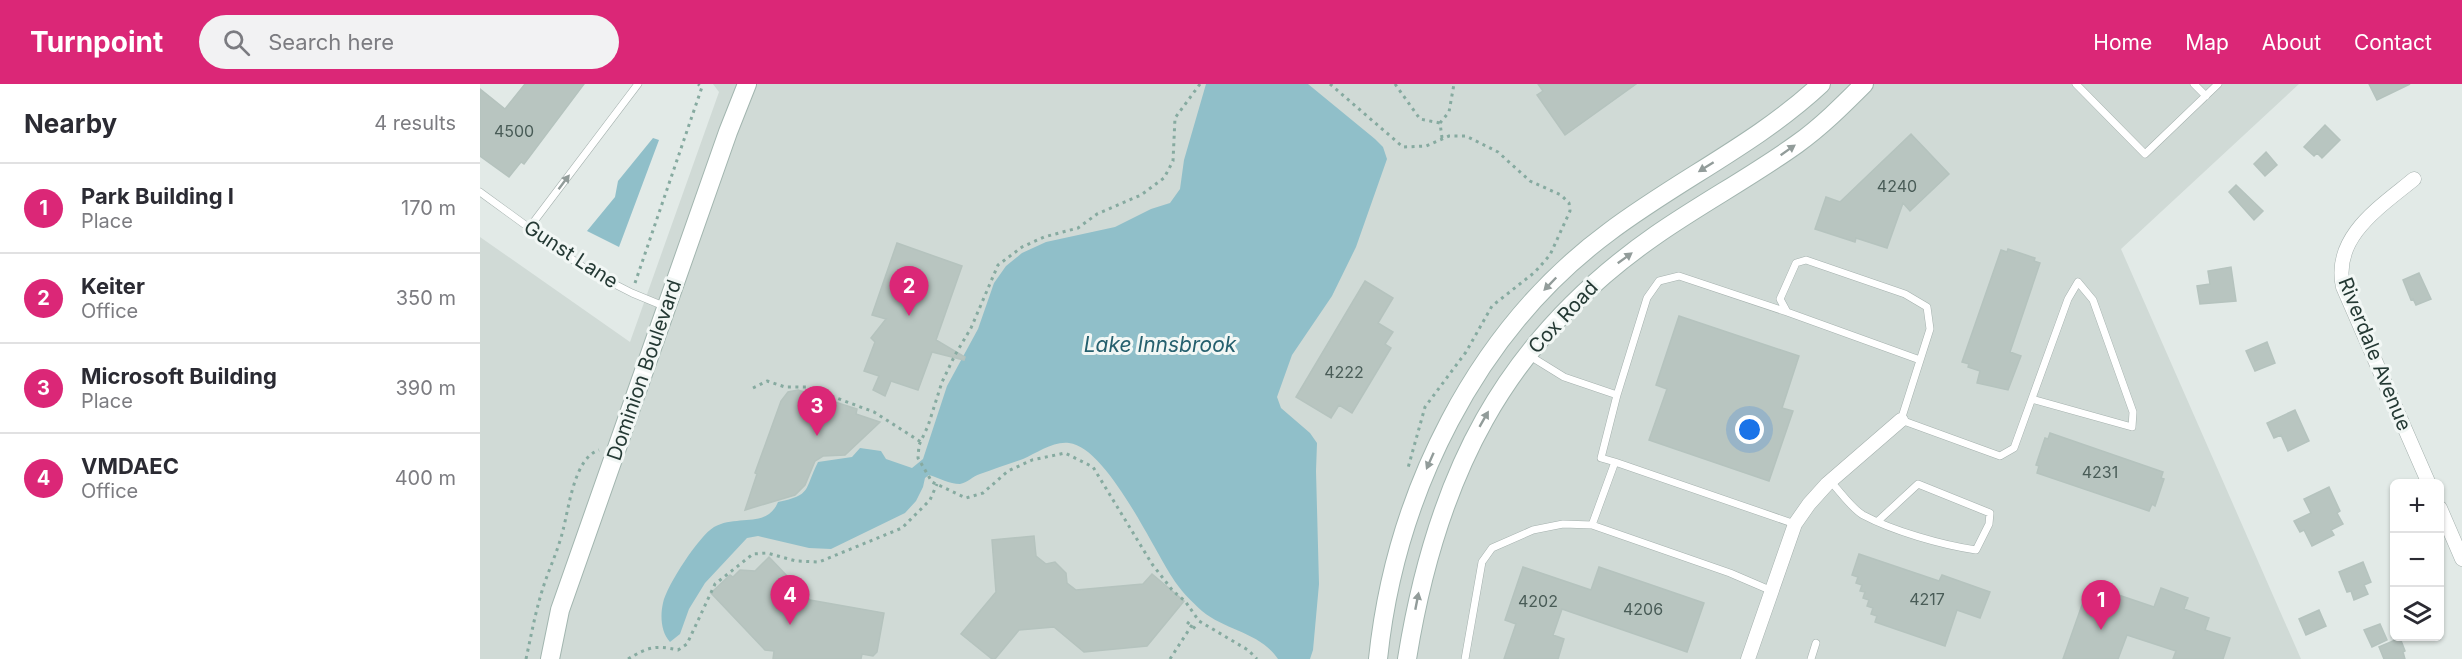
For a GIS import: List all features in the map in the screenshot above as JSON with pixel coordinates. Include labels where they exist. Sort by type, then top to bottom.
[{"type":"main road","name":"Dominion Boulevard","points":[[550,659],[560,610],[747,84]]},
{"type":"main road","name":"Cox Road","points":[[1378,659],[1386,604],[1397,556],[1428,463],[1453,413],[1486,360],[1510,328],[1551,282],[1608,232],[1646,205],[1761,133],[1821,84]]},
{"type":"main road","name":"Cox Road","points":[[1407,659],[1417,600],[1431,546],[1456,476],[1496,399],[1528,354],[1584,291],[1613,267],[1656,234],[1798,143],[1864,84]]},
{"type":"street","name":"Riverdale Avenue","points":[[2414,179],[2375,211],[2357,230],[2343,255],[2341,274],[2343,287],[2427,479]]},
{"type":"street","points":[[1748,659],[1795,524],[1830,481],[1901,420]]},
{"type":"street","points":[[2444,519],[2462,560]]},
{"type":"lane","points":[[529,228],[638,84]]},
{"type":"lane","points":[[2076,84],[2145,154],[2218,84]]},
{"type":"lane","points":[[2194,84],[2206,96]]},
{"type":"lane","name":"Gunst Lane","points":[[480,192],[587,270],[666,307]]},
{"type":"lane","points":[[1787,312],[1780,299],[1796,263],[1806,261],[1905,294],[1927,307],[1930,329],[1901,420],[2000,456],[2014,448],[2068,299],[2078,282],[2093,300],[2133,412],[2132,427],[2032,399]]},
{"type":"lane","points":[[1795,524],[1601,458],[1617,395],[1647,298],[1659,281],[1679,276],[1920,360]]},
{"type":"lane","points":[[1528,354],[1564,377],[1617,395]]},
{"type":"lane","points":[[1592,525],[1615,462]]},
{"type":"lane","points":[[1830,481],[1861,514],[1878,521],[1913,534],[1976,550],[1989,524],[1990,513],[1918,484],[1878,521]]},
{"type":"lane","points":[[1465,659],[1482,562],[1492,548],[1533,530],[1563,524],[1592,525],[1730,573],[1772,591]]},
{"type":"lane","points":[[1811,659],[1816,643]]},
{"type":"path","points":[[632,293],[702,87],[698,84]]},
{"type":"path","points":[[1200,84],[1175,118],[1173,161],[1164,178],[1141,195],[1097,214],[1078,228],[1044,237],[1022,247],[998,265],[971,328],[954,355],[942,382],[921,442],[918,458],[932,482],[966,498],[982,493],[1008,471],[1032,460],[1065,453],[1093,467],[1152,564],[1173,591],[1185,601],[1199,621],[1257,659]]},
{"type":"path","points":[[1330,84],[1404,147],[1426,146],[1449,135],[1466,136],[1498,152],[1530,181],[1561,195],[1569,203],[1570,211],[1550,255],[1535,272],[1492,306],[1466,352],[1425,407],[1407,469]]},
{"type":"path","points":[[1395,84],[1420,119],[1440,123]]},
{"type":"path","points":[[1442,138],[1440,123],[1449,112],[1454,84]]},
{"type":"path","points":[[753,388],[767,381],[786,387],[807,387],[874,412],[921,442]]},
{"type":"path","points":[[526,659],[534,620],[563,529],[565,512],[573,488],[587,457],[592,452],[618,443]]},
{"type":"path","points":[[628,659],[645,649],[659,646],[678,650],[687,644],[715,584],[753,554],[767,553],[796,561],[819,561],[902,528],[930,500],[937,484]]},
{"type":"path","points":[[1187,622],[1196,629]]},
{"type":"path","points":[[1170,659],[1192,626]]},
{"type":"shaded area","points":[[713,84],[2299,84],[2121,249],[2301,659],[480,659],[480,237],[630,342],[719,92]]},
{"type":"water","name":"Lake Innsbrook","points":[[1206,84],[1308,84],[1375,139],[1383,147],[1387,159],[1356,247],[1332,296],[1292,355],[1277,397],[1281,408],[1310,433],[1317,443],[1319,584],[1313,650],[1310,659],[1278,659],[1262,643],[1211,618],[1202,611],[1175,582],[1113,479],[1098,461],[1083,449],[1069,443],[1051,446],[960,484],[929,475],[925,478],[916,501],[905,513],[831,549],[809,548],[758,536],[747,538],[705,583],[689,609],[680,634],[670,642],[663,629],[662,618],[666,595],[692,550],[714,527],[723,523],[767,515],[778,502],[802,494],[818,462],[852,457],[860,448],[881,451],[886,459],[912,468],[923,459],[947,386],[978,329],[994,283],[1006,266],[1022,253],[1046,242],[1115,227],[1151,209],[1170,203],[1180,189],[1184,160]]},
{"type":"water","points":[[653,138],[659,140],[619,247],[587,231],[615,197],[618,181]]},
{"type":"building","points":[[525,84],[584,84],[524,164],[521,162],[509,177],[480,156],[480,89],[505,109]]},
{"type":"building","points":[[1538,84],[1636,84],[1565,135],[1537,95],[1543,91]]},
{"type":"building","points":[[2369,84],[2410,84],[2377,100]]},
{"type":"building","points":[[2325,125],[2340,140],[2322,158],[2317,153],[2314,156],[2304,147]]},
{"type":"building","points":[[1911,134],[1949,174],[1910,211],[1903,203],[1887,248],[1856,238],[1855,242],[1815,229],[1826,197],[1840,202]]},
{"type":"building","points":[[2266,152],[2277,165],[2265,176],[2254,164]]},
{"type":"building","points":[[2236,185],[2263,211],[2254,220],[2229,192]]},
{"type":"building","points":[[897,243],[962,266],[936,340],[965,357],[964,360],[932,352],[918,390],[891,381],[885,396],[873,390],[879,376],[864,371],[875,342],[871,338],[886,319],[872,315]]},
{"type":"building","points":[[2008,249],[2035,258],[2034,261],[2040,263],[2010,352],[2021,356],[2008,390],[1977,383],[1980,371],[1962,362],[2001,250],[2007,252]]},
{"type":"building","points":[[2231,267],[2236,301],[2200,304],[2197,286],[2210,284],[2208,271]]},
{"type":"building","points":[[2419,273],[2431,299],[2416,305],[2413,299],[2411,300],[2403,280]]},
{"type":"building","points":[[1365,281],[1393,298],[1378,323],[1393,332],[1385,344],[1391,348],[1352,413],[1339,405],[1331,418],[1296,397]]},
{"type":"building","points":[[1679,316],[1799,356],[1782,408],[1793,411],[1769,481],[1649,440],[1667,389],[1656,385]]},
{"type":"building","points":[[2267,342],[2275,363],[2255,371],[2246,351]]},
{"type":"building","points":[[798,390],[857,409],[856,414],[880,422],[845,455],[823,456],[815,461],[805,485],[795,495],[745,510],[757,474],[755,473],[781,401],[788,392]]},
{"type":"building","points":[[2295,410],[2309,441],[2288,451],[2281,435],[2274,438],[2267,423]]},
{"type":"building","points":[[2050,433],[2163,472],[2161,478],[2164,479],[2155,506],[2152,504],[2149,511],[2037,473],[2039,466],[2036,465],[2045,438],[2048,439]]},
{"type":"building","points":[[2329,487],[2343,524],[2331,530],[2334,535],[2312,546],[2304,530],[2300,532],[2294,521],[2311,513],[2304,499]]},
{"type":"building","points":[[1034,536],[1036,556],[1046,564],[1055,562],[1066,573],[1067,583],[1076,590],[1143,584],[1152,574],[1184,601],[1147,646],[1084,652],[1054,627],[1019,630],[995,659],[992,659],[961,634],[996,592],[992,540]]},
{"type":"building","points":[[1859,554],[1939,581],[1942,575],[1990,592],[1980,618],[1957,610],[1945,646],[1875,622],[1877,616],[1871,614],[1873,608],[1867,606],[1869,600],[1863,598],[1865,592],[1860,591],[1862,585],[1856,583],[1858,577],[1852,575]]},
{"type":"building","points":[[769,557],[810,600],[884,613],[877,652],[873,656],[862,654],[861,659],[773,659],[774,651],[765,650],[711,593],[730,575],[733,577],[740,570],[755,571]]},
{"type":"building","points":[[2363,562],[2371,582],[2364,585],[2368,594],[2354,600],[2351,591],[2347,592],[2339,572]]},
{"type":"building","points":[[1523,567],[1591,590],[1599,567],[1704,603],[1687,652],[1562,609],[1553,635],[1564,639],[1558,659],[1504,659],[1516,624],[1505,620]]},
{"type":"building","points":[[2089,585],[2154,607],[2161,588],[2188,598],[2184,609],[2209,618],[2205,630],[2230,638],[2223,659],[2173,659],[2176,651],[2127,635],[2118,659],[2063,659]]},
{"type":"building","points":[[2319,610],[2326,626],[2306,635],[2299,619]]},
{"type":"building","points":[[2380,624],[2387,640],[2372,647],[2364,630]]},
{"type":"building","points":[[2393,641],[2401,641],[2405,659],[2384,659],[2379,647]]},
{"type":"place","name":"Keiter","points":[[909,316]]},
{"type":"place","name":"Microsoft Building","points":[[817,436]]},
{"type":"place","name":"VMDAEC","points":[[790,625]]},
{"type":"place","name":"Park Building I","points":[[2101,630]]}]
